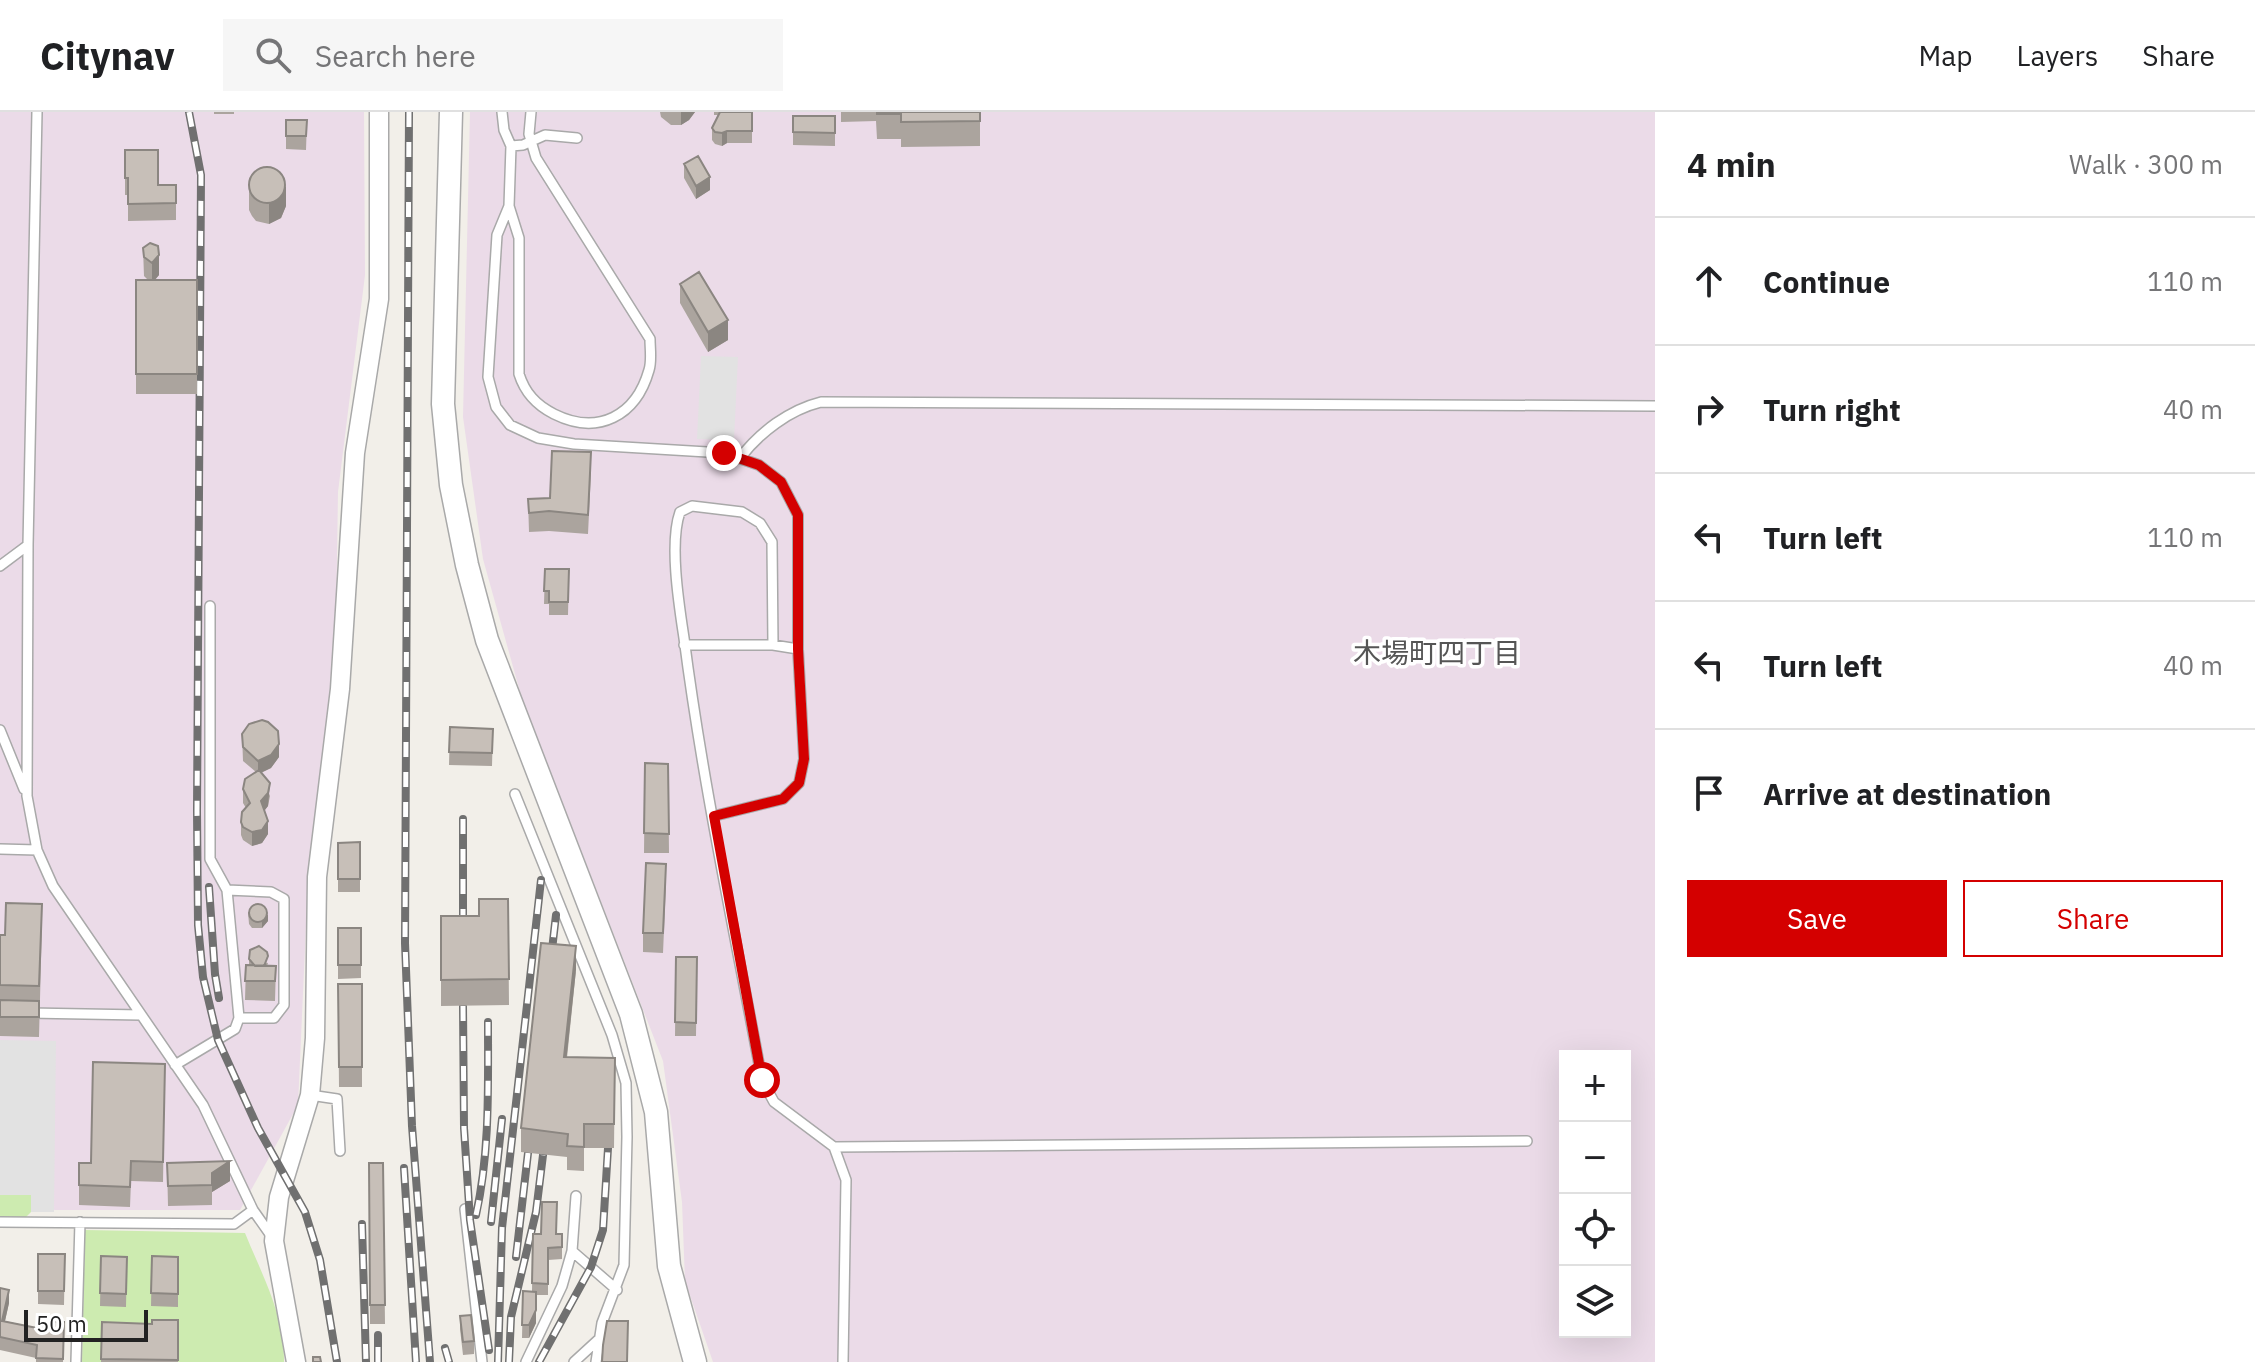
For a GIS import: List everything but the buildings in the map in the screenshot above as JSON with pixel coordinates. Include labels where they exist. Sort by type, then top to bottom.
[{"type":"street","points":[[296,1362],[274,1241],[279,1197],[310,1095],[315,1038],[317,877],[340,689],[355,453],[379,299],[379,112]]},
{"type":"street","points":[[451,112],[443,404],[456,512],[487,640],[631,1014],[656,1112],[669,1266],[695,1362]]},
{"type":"lane","points":[[37,112],[28,545],[27,796],[37,850],[53,886],[203,1105],[253,1210],[274,1241]]},
{"type":"lane","points":[[502,112],[504,130],[511,146],[509,206],[519,238],[519,374],[524,388],[545,410],[559,417],[592,425],[611,420],[626,409],[641,391],[650,367],[650,339],[536,158],[531,142],[531,112]]},
{"type":"lane","points":[[511,146],[545,135],[577,138]]},
{"type":"lane","points":[[509,206],[497,235],[488,377],[496,407],[510,425],[538,438],[574,444],[724,453],[759,465],[781,482],[798,515],[798,649],[804,759],[799,783],[783,799],[714,816]]},
{"type":"lane","points":[[740,458],[752,442],[799,407],[821,402],[1655,406]]},
{"type":"lane","points":[[773,645],[772,542],[760,523],[742,512],[692,506],[680,512],[676,523],[678,592],[684,645],[762,1080],[774,1102],[834,1147],[846,1180],[843,1362]]},
{"type":"lane","points":[[0,566],[28,545]]},
{"type":"lane","points":[[175,1065],[235,1029],[239,1018],[227,890],[210,859],[210,606]]},
{"type":"lane","points":[[684,645],[773,645],[798,649]]},
{"type":"lane","points":[[0,730],[27,796]]},
{"type":"lane","points":[[515,794],[612,1035],[626,1083],[624,1265],[598,1340],[596,1362]]},
{"type":"lane","points":[[0,849],[37,850]]},
{"type":"lane","points":[[227,890],[271,892],[284,899],[284,1005],[274,1018],[239,1018]]},
{"type":"lane","points":[[16,1012],[141,1015]]},
{"type":"lane","points":[[310,1095],[337,1099],[340,1151]]},
{"type":"lane","points":[[834,1147],[1527,1141]]},
{"type":"lane","points":[[526,1362],[562,1286],[572,1251],[576,1196]]},
{"type":"lane","points":[[465,1209],[482,1362]]},
{"type":"lane","points":[[0,1222],[234,1224],[253,1210]]},
{"type":"lane","points":[[76,1362],[80,1222]]},
{"type":"lane","points":[[572,1251],[617,1290]]},
{"type":"lane","points":[[574,1362],[598,1340]]},
{"type":"shaded area","points":[[0,112],[364,112],[365,275],[338,492],[335,690],[309,859],[298,1105],[240,1210],[0,1210]]},
{"type":"shaded area","points":[[470,112],[1655,112],[1655,1362],[713,1362],[685,1281],[682,1202],[663,1061],[522,699],[483,559],[463,417]]},
{"type":"shaded area","points":[[701,356],[738,357],[734,440],[697,439]]},
{"type":"shaded area","points":[[0,1040],[56,1041],[54,1212],[31,1212],[31,1195],[0,1195]]},
{"type":"green space","points":[[0,1195],[32,1195],[31,1212],[26,1217],[0,1217]]},
{"type":"green space","points":[[85,1230],[245,1233],[277,1312],[284,1362],[82,1362]]},
{"type":"railway","points":[[189,112],[201,175],[197,811],[198,925],[203,977],[218,1040],[258,1128],[305,1212],[320,1260],[337,1362]]},
{"type":"railway","points":[[409,112],[405,943],[412,1126],[430,1362]]},
{"type":"railway","points":[[463,819],[463,938]]},
{"type":"railway","points":[[498,1362],[502,1228],[541,880]]},
{"type":"railway","points":[[209,887],[219,998]]},
{"type":"railway","points":[[550,967],[556,915]]},
{"type":"railway","points":[[463,1006],[464,1128],[470,1220],[489,1350]]},
{"type":"railway","points":[[476,1215],[486,1143],[488,1022]]},
{"type":"railway","points":[[491,1222],[502,1119]]},
{"type":"railway","points":[[539,1362],[591,1267],[603,1230],[608,1148]]},
{"type":"railway","points":[[516,1257],[528,1153]]},
{"type":"railway","points":[[509,1362],[511,1317],[536,1212],[543,1155]]},
{"type":"railway","points":[[404,1168],[416,1362]]},
{"type":"railway","points":[[362,1224],[366,1362]]},
{"type":"railway","points":[[378,1335],[378,1362]]},
{"type":"railway","points":[[445,1348],[449,1362]]},
{"type":"district","name":"木場町四丁目","points":[[1437,653]]},
{"type":"route","points":[[724,453],[759,465],[781,482],[798,515],[798,649],[804,759],[799,783],[783,799],[714,816],[762,1080]]}]
